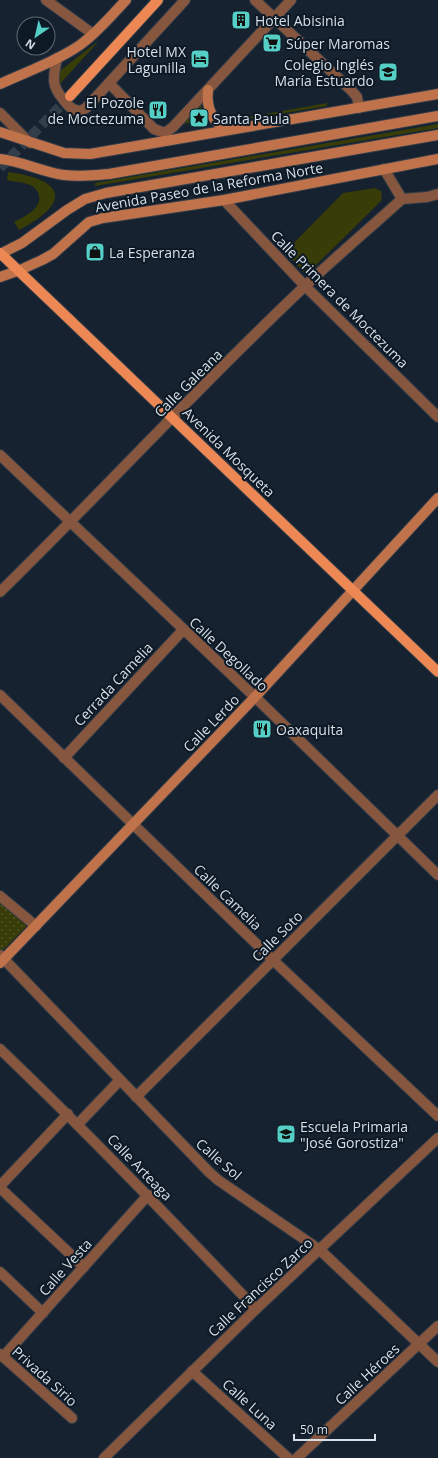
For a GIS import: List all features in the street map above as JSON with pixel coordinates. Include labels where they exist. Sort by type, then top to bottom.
[{"type":"main road","points":[[70,96],[158,0]]},
{"type":"main road","name":"Avenida Mosqueta","points":[[0,253],[20,270],[172,418],[438,672]]},
{"type":"street","points":[[46,0],[93,34]]},
{"type":"street","points":[[0,84],[56,58],[81,44],[93,34],[126,0]]},
{"type":"street","points":[[56,58],[53,77],[53,84],[56,92],[69,107],[80,111],[86,108],[109,84],[185,0]]},
{"type":"street","points":[[255,0],[351,90],[357,97],[359,108]]},
{"type":"street","points":[[166,137],[173,126],[291,0]]},
{"type":"street","points":[[109,84],[154,129],[166,137]]},
{"type":"street","points":[[208,90],[207,100],[210,114],[222,127],[228,130]]},
{"type":"street","points":[[0,132],[64,153],[90,154],[166,137],[228,130],[438,94]]},
{"type":"street","points":[[0,113],[30,142]]},
{"type":"street","points":[[0,159],[21,162],[65,175],[84,176],[109,174],[438,116]]},
{"type":"street","name":"Avenida Paseo de la Reforma Norte","points":[[0,253],[22,243],[67,210],[85,199],[106,193],[438,135]]},
{"type":"street","name":"Avenida Paseo de la Reforma Norte","points":[[0,277],[20,270],[53,254],[89,222],[103,218],[224,200],[438,159]]},
{"type":"street","points":[[384,169],[402,199],[427,197],[438,194]]},
{"type":"street","name":"Calle Galeana","points":[[0,592],[72,522],[172,418],[305,286],[402,199]]},
{"type":"street","name":"Calle Primera de Moctezuma","points":[[224,200],[305,286],[438,417]]},
{"type":"street","name":"Calle Degollado","points":[[0,455],[255,697],[438,875]]},
{"type":"street","name":"Calle Lerdo","points":[[1,959],[36,926],[255,697],[438,498]]},
{"type":"street","name":"Cerrada Camelia","points":[[64,758],[183,630]]},
{"type":"street","name":"Calle Camelia","points":[[0,695],[273,960],[438,1116]]},
{"type":"street","name":"Calle Soto","points":[[136,1097],[438,795]]},
{"type":"street","points":[[0,896],[36,926]]},
{"type":"street","name":"Calle Sol","points":[[1,959],[218,1180],[320,1250],[438,1362]]},
{"type":"street","name":"Calle Arteaga","points":[[0,1049],[68,1114],[148,1195],[256,1309]]},
{"type":"street","points":[[78,1124],[120,1080]]},
{"type":"street","points":[[68,1114],[2,1192],[84,1267]]},
{"type":"street","name":"Calle Francisco Zarco","points":[[104,1458],[256,1309],[438,1138]]},
{"type":"street","name":"Calle Vesta","points":[[2,1356],[43,1313],[148,1195]]},
{"type":"street","points":[[0,1272],[43,1313]]},
{"type":"street","name":"Calle Héroes","points":[[298,1458],[438,1326]]},
{"type":"street","name":"Privada Sirio","points":[[2,1356],[72,1418]]},
{"type":"street","name":"Calle Luna","points":[[192,1371],[288,1458]]},
{"type":"green space","points":[[97,42],[59,85],[59,73],[61,70]]},
{"type":"green space","points":[[201,103],[202,111],[207,120],[182,124]]},
{"type":"green space","points":[[327,103],[327,106],[231,122],[231,120]]},
{"type":"green space","points":[[438,124],[438,128],[95,186],[95,183]]},
{"type":"green space","points":[[8,172],[28,176],[46,183],[53,190],[55,197],[53,203],[41,217],[19,230],[14,222],[32,211],[39,203],[39,198],[37,191],[32,186],[7,180]]},
{"type":"green space","points":[[375,188],[381,191],[381,201],[306,275],[285,252],[343,193]]},
{"type":"green space","points":[[0,900],[28,925],[0,953]]},
{"type":"tunnel","points":[[0,168],[70,96]]},
{"type":"place","name":"Hotel Abisinia","points":[[241,20]]},
{"type":"place","name":"Súper Maromas","points":[[272,43]]},
{"type":"place","name":"Hotel MX Lagunilla","points":[[200,59]]},
{"type":"place","name":"Colegio Inglés María Estuardo","points":[[388,72]]},
{"type":"place","name":"El Pozole de Moctezuma","points":[[158,110]]},
{"type":"place","name":"Santa Paula","points":[[199,118]]},
{"type":"place","name":"La Esperanza","points":[[95,252]]},
{"type":"place","name":"Oaxaquita","points":[[262,729]]},
{"type":"place","name":"Escuela Primaria \"José Gorostiza\"","points":[[286,1134]]}]
